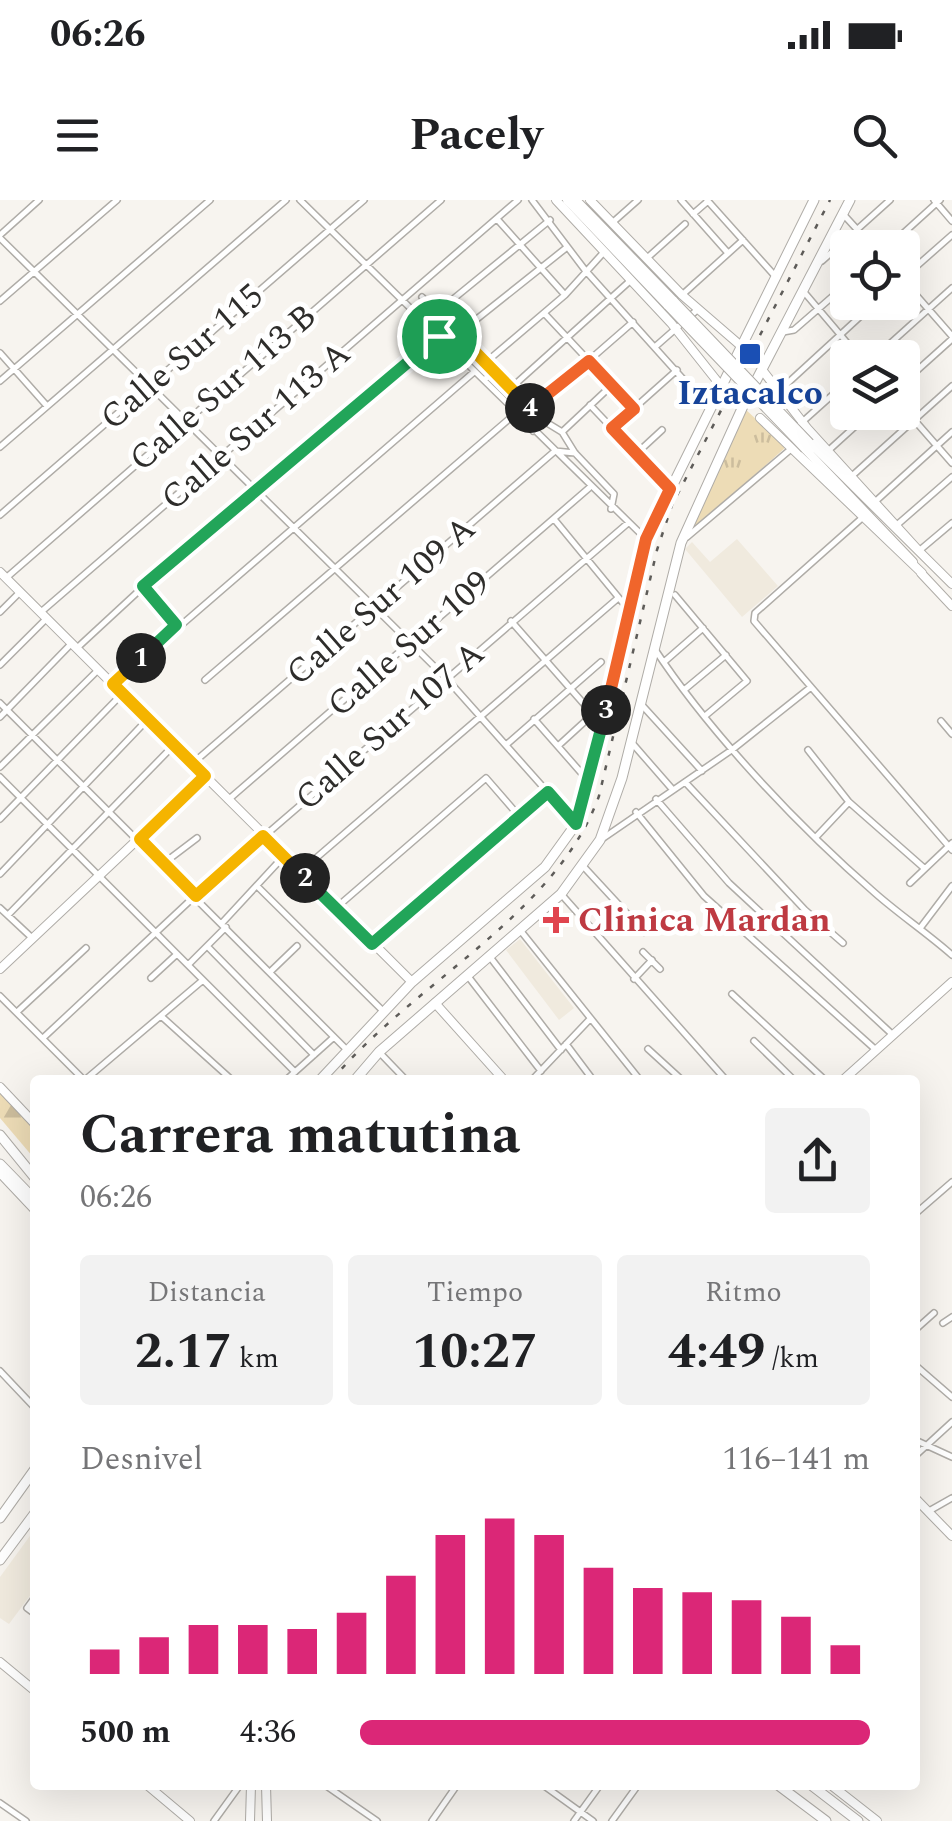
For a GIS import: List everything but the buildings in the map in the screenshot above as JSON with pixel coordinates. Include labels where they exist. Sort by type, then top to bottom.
[{"type":"main road","points":[[324,1075],[412,982],[545,867],[576,824],[646,539],[814,200]]},
{"type":"main road","points":[[359,1075],[379,1052],[561,894],[600,840],[622,778],[681,542],[850,200]]},
{"type":"main road","points":[[0,1135],[30,1172]]},
{"type":"main road","points":[[0,1164],[30,1195]]},
{"type":"main road","points":[[0,1517],[30,1475]]},
{"type":"main road","points":[[0,1560],[30,1520]]},
{"type":"main road","points":[[784,1790],[822,1820]]},
{"type":"main road","points":[[818,1790],[858,1821]]},
{"type":"street","points":[[39,200],[0,236],[446,678],[576,824]]},
{"type":"street","points":[[0,301],[116,200]]},
{"type":"street","points":[[0,381],[210,200]]},
{"type":"street","points":[[0,448],[286,200]]},
{"type":"street","points":[[300,200],[611,509],[646,539]]},
{"type":"street","name":"Calle Sur 115","points":[[0,515],[364,200]]},
{"type":"street","name":"Calle Sur 113 B","points":[[3,575],[441,200]]},
{"type":"street","name":"Calle Sur 113 A","points":[[0,666],[44,615],[220,456],[518,200]]},
{"type":"street","points":[[532,200],[550,220],[566,248],[709,408]]},
{"type":"street","points":[[556,200],[673,327],[721,386]]},
{"type":"street","points":[[567,200],[675,301],[690,302],[741,346]]},
{"type":"street","points":[[576,200],[675,301],[952,606]]},
{"type":"street","points":[[590,200],[646,259],[675,301]]},
{"type":"street","points":[[612,223],[638,200]]},
{"type":"street","points":[[681,200],[728,253]]},
{"type":"street","points":[[694,214],[707,200],[776,277]]},
{"type":"street","points":[[820,262],[890,200]]},
{"type":"street","points":[[906,230],[937,201],[952,221]]},
{"type":"street","points":[[843,214],[857,229]]},
{"type":"street","points":[[496,218],[565,295]]},
{"type":"street","points":[[425,322],[550,220]]},
{"type":"street","points":[[646,259],[685,224]]},
{"type":"street","points":[[920,264],[952,236]]},
{"type":"street","points":[[675,301],[742,240]]},
{"type":"street","points":[[458,334],[544,270],[566,248]]},
{"type":"street","points":[[485,364],[565,295],[604,252]]},
{"type":"street","points":[[511,388],[631,280]]},
{"type":"street","points":[[893,340],[952,288]]},
{"type":"street","points":[[803,291],[845,340]]},
{"type":"street","points":[[422,298],[532,410],[562,432],[575,453],[614,494],[611,509]]},
{"type":"street","points":[[783,332],[794,330],[830,299]]},
{"type":"street","points":[[920,299],[952,338],[920,367]]},
{"type":"street","points":[[656,346],[690,302]]},
{"type":"street","points":[[673,327],[697,310]]},
{"type":"street","points":[[544,313],[634,409]]},
{"type":"street","points":[[778,392],[857,320]]},
{"type":"street","points":[[532,410],[632,322]]},
{"type":"street","points":[[0,717],[143,586],[258,493],[439,336]]},
{"type":"street","points":[[458,354],[465,343]]},
{"type":"street","points":[[0,353],[47,406]]},
{"type":"street","points":[[612,428],[677,370]]},
{"type":"street","points":[[113,684],[176,625],[474,371]]},
{"type":"street","points":[[763,371],[799,418],[952,584]]},
{"type":"street","points":[[484,381],[494,372]]},
{"type":"street","points":[[562,432],[612,386]]},
{"type":"street","points":[[920,415],[952,386]]},
{"type":"street","points":[[681,542],[784,439],[799,418],[830,395]]},
{"type":"street","points":[[590,405],[670,489]]},
{"type":"street","points":[[205,680],[516,413]]},
{"type":"street","points":[[760,418],[922,574]]},
{"type":"street","points":[[784,439],[799,418]]},
{"type":"street","points":[[533,431],[544,421]]},
{"type":"street","points":[[920,427],[952,463]]},
{"type":"street","points":[[636,454],[662,430]]},
{"type":"street","points":[[829,450],[851,430]]},
{"type":"street","points":[[853,475],[903,430]]},
{"type":"street","points":[[877,500],[952,432]]},
{"type":"street","points":[[808,446],[919,550]]},
{"type":"street","points":[[554,451],[575,453]]},
{"type":"street","name":"Calle Sur 109 A","points":[[192,764],[554,451]]},
{"type":"street","points":[[898,524],[952,476]]},
{"type":"street","name":"Calle Sur 109","points":[[228,800],[590,487]]},
{"type":"street","points":[[862,518],[754,613],[757,624],[951,846],[910,882]]},
{"type":"street","points":[[554,519],[629,610]]},
{"type":"street","points":[[919,550],[952,522]]},
{"type":"street","name":"Calle Sur 107 A","points":[[44,1038],[263,836],[628,523]]},
{"type":"street","points":[[943,576],[952,568]]},
{"type":"street","points":[[3,575],[412,982]]},
{"type":"street","points":[[143,586],[176,625]]},
{"type":"street","points":[[0,612],[20,592]]},
{"type":"street","points":[[676,595],[748,682],[705,716]]},
{"type":"street","points":[[300,872],[617,598]]},
{"type":"street","points":[[511,621],[595,717]]},
{"type":"street","points":[[664,663],[704,628]]},
{"type":"street","points":[[652,646],[733,749],[817,836],[873,891],[952,956]]},
{"type":"street","points":[[684,690],[726,655]]},
{"type":"street","points":[[506,745],[601,662]]},
{"type":"street","points":[[0,767],[98,670]]},
{"type":"street","points":[[534,720],[584,776],[594,750],[595,717],[606,685],[612,684]]},
{"type":"street","points":[[600,840],[733,749],[812,686]]},
{"type":"street","points":[[0,818],[122,694]]},
{"type":"street","points":[[0,703],[346,1049]]},
{"type":"street","points":[[640,703],[702,770]]},
{"type":"street","points":[[558,746],[595,717]]},
{"type":"street","points":[[0,874],[148,720]]},
{"type":"street","points":[[941,721],[952,734]]},
{"type":"street","points":[[630,740],[673,790]]},
{"type":"street","points":[[8,915],[174,746]]},
{"type":"street","points":[[808,750],[849,802],[924,868]]},
{"type":"street","points":[[0,969],[30,936],[205,776]]},
{"type":"street","points":[[0,777],[295,1072]]},
{"type":"street","points":[[336,908],[486,778],[519,816]]},
{"type":"street","points":[[685,782],[805,910],[843,943]]},
{"type":"street","points":[[372,944],[548,792]]},
{"type":"street","points":[[656,800],[729,883],[893,1035]]},
{"type":"street","points":[[817,836],[849,802]]},
{"type":"street","points":[[636,812],[704,896],[876,1050]]},
{"type":"street","points":[[164,863],[197,838]]},
{"type":"street","points":[[188,964],[284,856]]},
{"type":"street","points":[[583,866],[644,932]]},
{"type":"street","points":[[921,927],[952,886]]},
{"type":"street","points":[[259,888],[383,1011]]},
{"type":"street","points":[[561,894],[721,1075]]},
{"type":"street","points":[[0,908],[30,936]]},
{"type":"street","points":[[520,930],[636,1075]]},
{"type":"street","points":[[207,946],[314,1054]]},
{"type":"street","points":[[270,972],[296,946]]},
{"type":"street","points":[[17,1012],[86,948]]},
{"type":"street","points":[[643,952],[660,969]]},
{"type":"street","points":[[151,978],[177,954]]},
{"type":"street","points":[[489,956],[588,1075]]},
{"type":"street","points":[[634,978],[652,960]]},
{"type":"street","points":[[467,975],[541,1071]]},
{"type":"street","points":[[91,1075],[203,980]]},
{"type":"street","points":[[849,1075],[952,982]]},
{"type":"street","points":[[732,994],[820,1075]]},
{"type":"street","points":[[0,996],[80,1075]]},
{"type":"street","points":[[434,1003],[499,1075]]},
{"type":"street","points":[[161,1016],[226,1075]]},
{"type":"street","points":[[537,1075],[590,1019]]},
{"type":"street","points":[[292,1075],[334,1037]]},
{"type":"street","points":[[754,1041],[789,1075]]},
{"type":"street","points":[[648,1049],[677,1075]]},
{"type":"street","points":[[379,1052],[401,1075]]},
{"type":"street","points":[[0,1087],[30,1119]]},
{"type":"street","points":[[0,1173],[30,1205]]},
{"type":"street","points":[[920,1210],[952,1182]]},
{"type":"street","points":[[920,1326],[934,1314]]},
{"type":"street","points":[[944,1323],[952,1317]]},
{"type":"street","points":[[920,1369],[952,1397]]},
{"type":"street","points":[[0,1370],[30,1403]]},
{"type":"street","points":[[920,1451],[952,1422]]},
{"type":"street","points":[[920,1442],[952,1457]]},
{"type":"street","points":[[928,1512],[952,1498]]},
{"type":"street","points":[[920,1503],[952,1536]]},
{"type":"street","points":[[0,1662],[30,1687]]},
{"type":"street","points":[[153,1790],[190,1821]]},
{"type":"street","points":[[214,1821],[236,1790]]},
{"type":"street","points":[[250,1821],[251,1790]]},
{"type":"street","points":[[266,1790],[267,1821]]},
{"type":"street","points":[[332,1790],[377,1821]]},
{"type":"street","points":[[432,1821],[454,1790]]},
{"type":"street","points":[[550,1790],[593,1821]]},
{"type":"street","points":[[574,1821],[596,1790]]},
{"type":"street","points":[[612,1821],[634,1790]]},
{"type":"street","points":[[837,1790],[877,1821]]},
{"type":"street","points":[[0,1816],[3,1805],[26,1821]]},
{"type":"shaded area","points":[[737,539],[778,586],[742,617],[685,549],[692,542],[710,562]]},
{"type":"shaded area","points":[[520,939],[574,1008],[559,1020],[506,950]]},
{"type":"shaded area","points":[[30,1536],[30,1596],[9,1624],[0,1618],[0,1577]]},
{"type":"green space","points":[[744,408],[786,447],[685,537]]},
{"type":"green space","points":[[0,1090],[30,1123],[30,1153],[0,1118]]},
{"type":"railway","points":[[337,1075],[402,1011],[517,913],[551,877],[579,838],[599,796],[657,550],[672,505],[830,200]]},
{"type":"place","name":"Iztacalco","points":[[750,354]]},
{"type":"place","name":"Clinica Mardan","points":[[556,920]]},
{"type":"route","points":[[437,313],[532,410],[589,361],[634,409],[612,428],[670,489],[646,539],[576,824],[548,792],[372,944],[263,836],[196,896],[140,839],[205,776],[113,684],[176,625],[143,586],[258,493],[439,336],[425,322],[437,313]]}]
